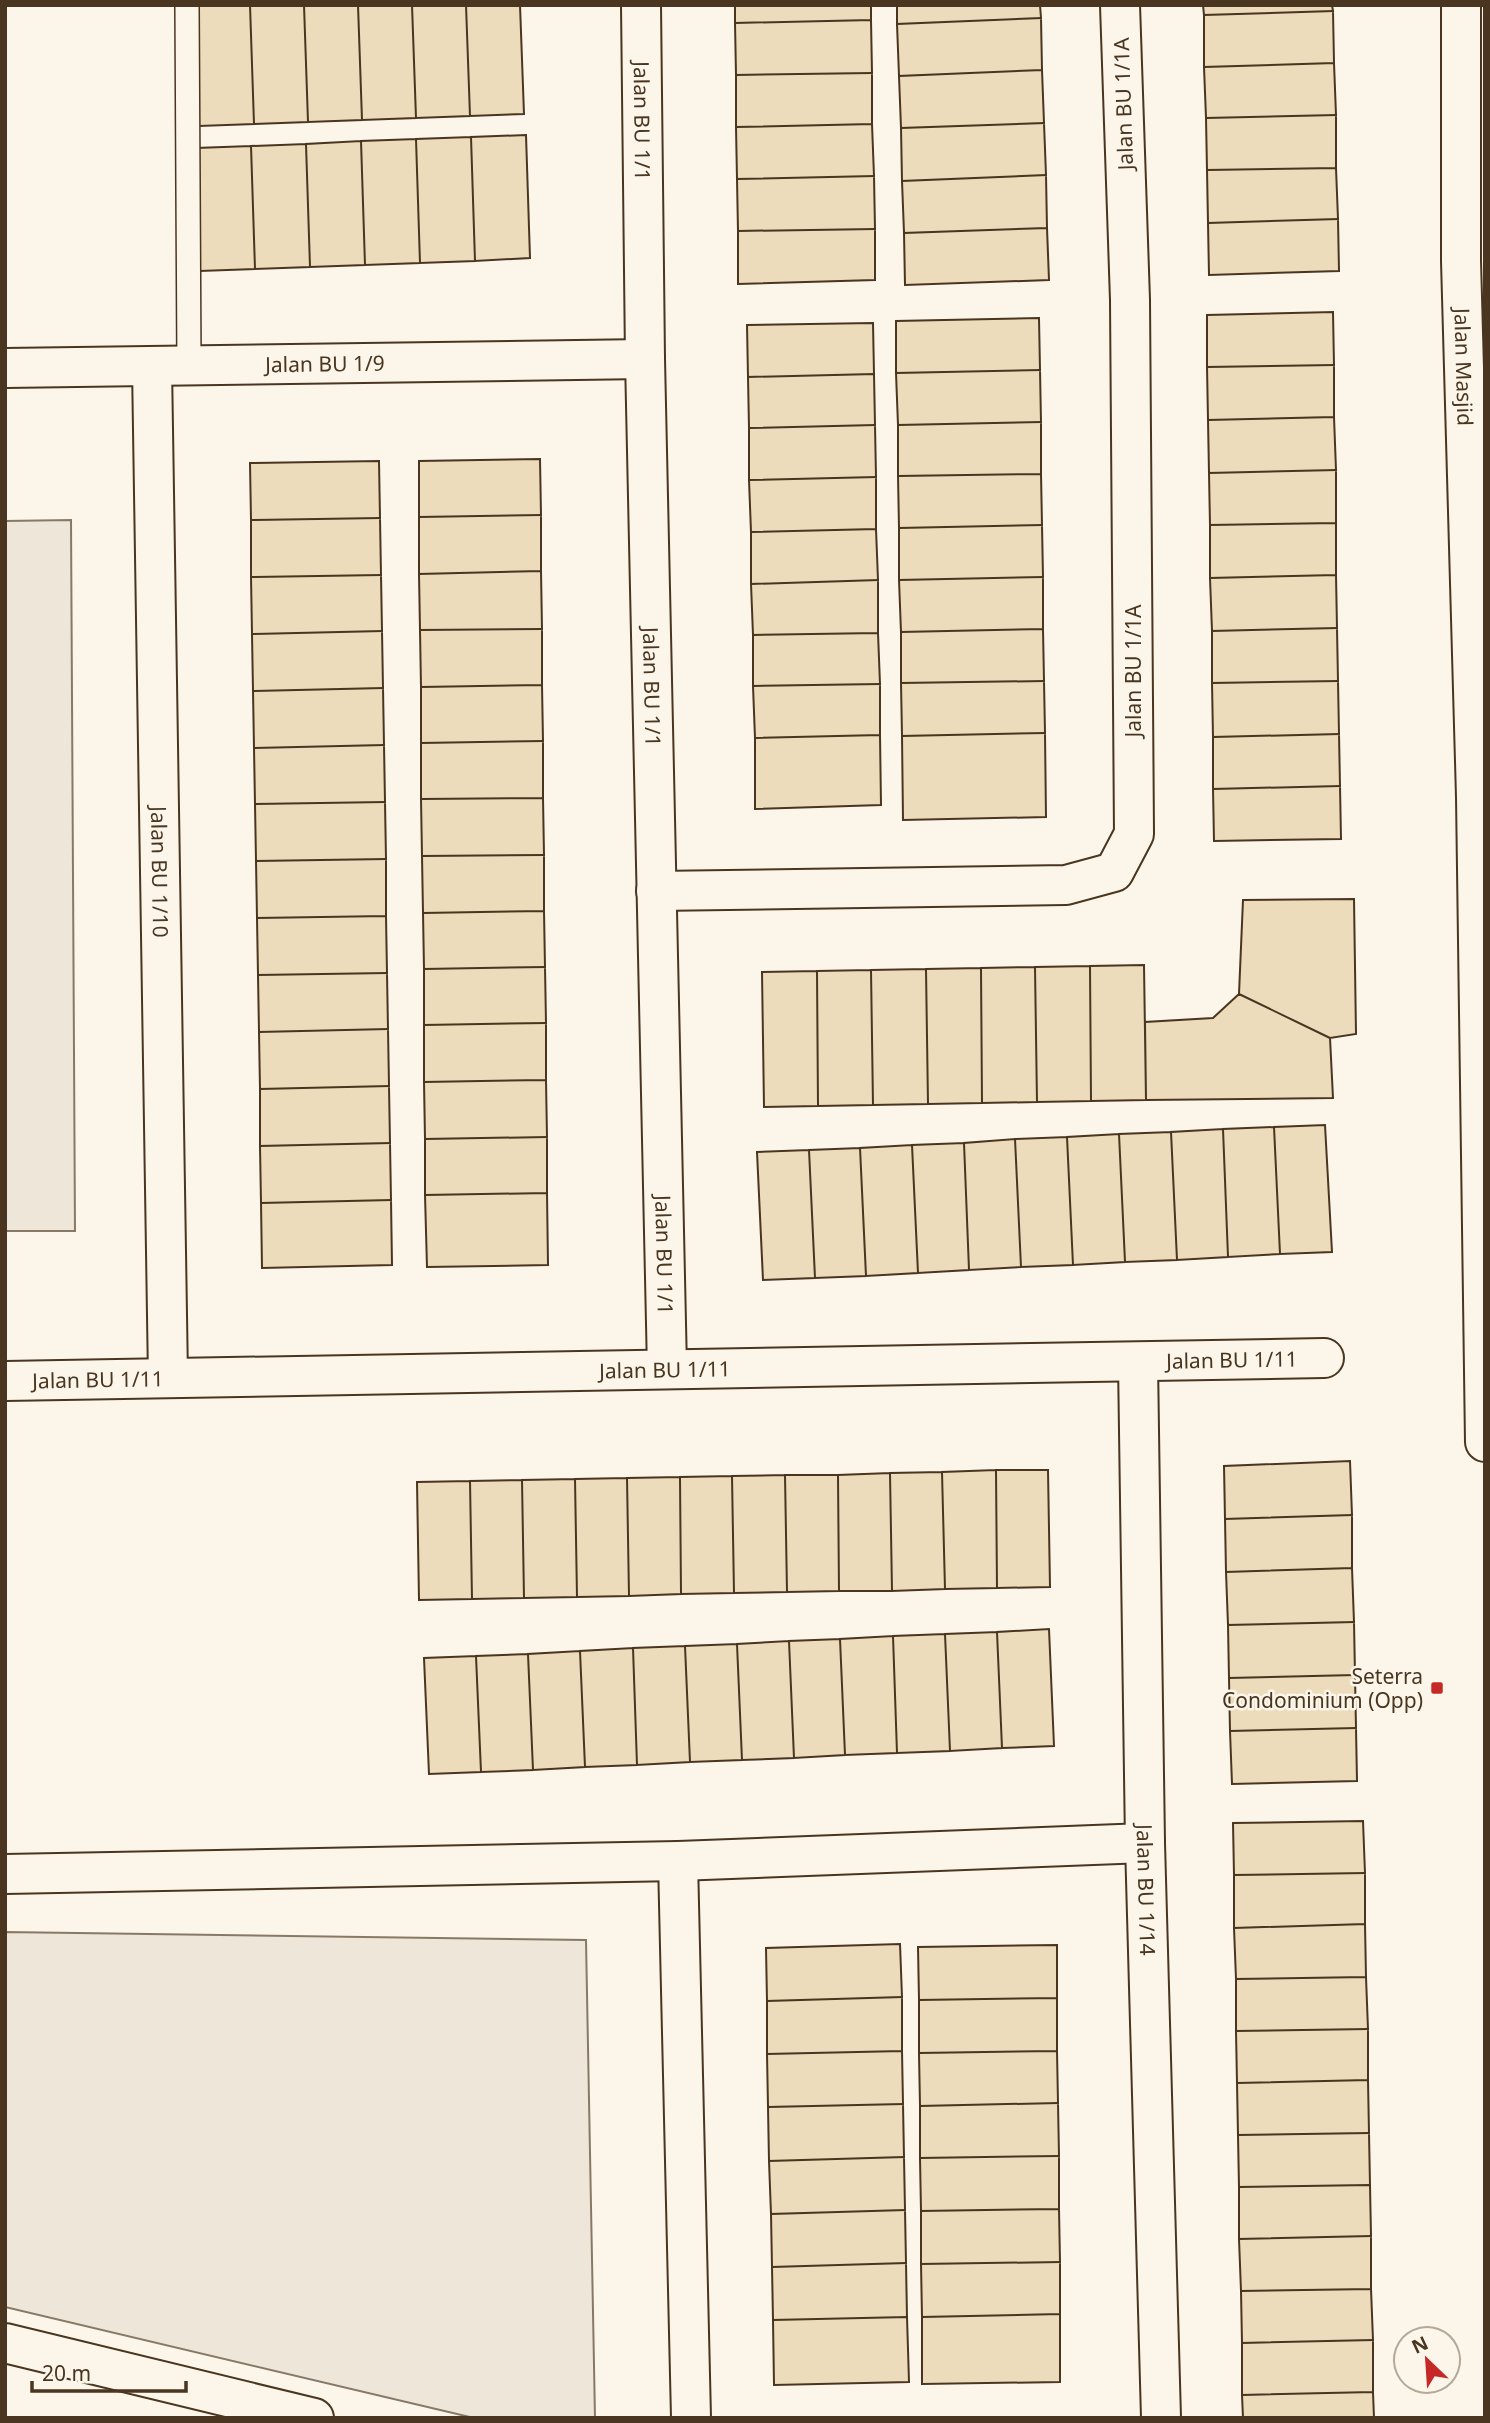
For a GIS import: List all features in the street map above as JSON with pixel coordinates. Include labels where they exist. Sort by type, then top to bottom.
[{"type":"street","name":"Jalan BU 1/1","points":[[641,5],[645,359],[667,1369]]},
{"type":"street","name":"Jalan BU 1/1A","points":[[656,891],[1066,885],[1114,872],[1134,834],[1130,300],[1120,5]]},
{"type":"street","name":"Jalan Masjid","points":[[1461,5],[1473,162],[1461,261],[1480,797],[1485,1442]]},
{"type":"street","name":"Jalan BU 1/9","points":[[5,368],[645,359]]},
{"type":"street","name":"Jalan BU 1/10","points":[[168,1378],[170,366]]},
{"type":"street","name":"Jalan BU 1/11","points":[[5,1381],[1324,1358]]},
{"type":"street","name":"Jalan BU 1/14","points":[[1138,1362],[1145,1843],[1161,2418]]},
{"type":"street","points":[[5,1874],[678,1861],[1145,1843]]},
{"type":"street","points":[[678,1861],[691,2418]]},
{"type":"street","points":[[5,2343],[314,2418]]},
{"type":"lane","points":[[170,366],[187,5]]},
{"type":"shaded area","points":[[71,520],[75,1231],[5,1231],[5,521]]},
{"type":"shaded area","points":[[5,1932],[586,1940],[595,2418],[474,2418],[5,2307]]},
{"type":"building","points":[[196,5],[250,5],[254,124],[199,126]]},
{"type":"building","points":[[250,5],[304,5],[308,122],[254,124]]},
{"type":"building","points":[[304,5],[358,5],[362,120],[308,122]]},
{"type":"building","points":[[358,5],[412,5],[416,118],[362,120]]},
{"type":"building","points":[[412,5],[466,5],[470,116],[416,118]]},
{"type":"building","points":[[466,5],[520,5],[524,114],[470,116]]},
{"type":"building","points":[[735,5],[871,5],[871,20],[735,23]]},
{"type":"building","points":[[897,5],[1040,5],[1041,18],[897,24]]},
{"type":"building","points":[[1203,5],[1332,5],[1333,11],[1204,15]]},
{"type":"building","points":[[1333,11],[1334,63],[1204,67],[1204,15]]},
{"type":"building","points":[[1041,18],[1042,70],[899,76],[897,24]]},
{"type":"building","points":[[871,20],[872,73],[736,75],[735,23]]},
{"type":"building","points":[[1334,63],[1336,115],[1206,118],[1204,67]]},
{"type":"building","points":[[1042,70],[1044,123],[901,128],[899,76]]},
{"type":"building","points":[[872,73],[872,124],[736,127],[736,75]]},
{"type":"building","points":[[1336,115],[1336,168],[1207,170],[1206,118]]},
{"type":"building","points":[[1044,123],[1046,175],[902,181],[901,128]]},
{"type":"building","points":[[872,124],[874,176],[737,179],[736,127]]},
{"type":"building","points":[[526,135],[530,258],[475,261],[471,137]]},
{"type":"building","points":[[471,137],[475,261],[420,263],[416,139]]},
{"type":"building","points":[[416,139],[420,263],[365,265],[361,141]]},
{"type":"building","points":[[361,141],[365,265],[310,267],[306,144]]},
{"type":"building","points":[[306,144],[310,267],[255,269],[251,146]]},
{"type":"building","points":[[251,146],[255,269],[200,271],[196,148]]},
{"type":"building","points":[[1336,168],[1338,219],[1208,223],[1207,170]]},
{"type":"building","points":[[1046,175],[1047,228],[904,233],[902,181]]},
{"type":"building","points":[[874,176],[875,229],[738,231],[737,179]]},
{"type":"building","points":[[1338,219],[1339,271],[1209,275],[1208,223]]},
{"type":"building","points":[[1047,228],[1049,280],[905,285],[904,233]]},
{"type":"building","points":[[875,229],[875,280],[738,284],[738,231]]},
{"type":"building","points":[[1333,312],[1334,365],[1207,367],[1207,315]]},
{"type":"building","points":[[1039,318],[1040,370],[896,373],[896,321]]},
{"type":"building","points":[[873,323],[874,374],[748,377],[747,325]]},
{"type":"building","points":[[1334,365],[1334,417],[1208,420],[1207,367]]},
{"type":"building","points":[[1040,370],[1041,422],[898,425],[896,373]]},
{"type":"building","points":[[874,374],[875,425],[749,428],[748,377]]},
{"type":"building","points":[[1334,417],[1336,470],[1209,473],[1208,420]]},
{"type":"building","points":[[1041,422],[1041,474],[898,476],[898,425]]},
{"type":"building","points":[[875,425],[876,477],[749,480],[749,428]]},
{"type":"building","points":[[540,459],[541,515],[419,517],[419,461]]},
{"type":"building","points":[[379,461],[380,518],[251,520],[250,463]]},
{"type":"building","points":[[1336,470],[1336,523],[1210,525],[1209,473]]},
{"type":"building","points":[[1041,474],[1042,525],[899,528],[898,476]]},
{"type":"building","points":[[876,477],[876,529],[751,532],[749,480]]},
{"type":"building","points":[[541,515],[541,571],[419,574],[419,517]]},
{"type":"building","points":[[380,518],[381,575],[251,577],[251,520]]},
{"type":"building","points":[[1336,523],[1336,575],[1210,578],[1210,525]]},
{"type":"building","points":[[1042,525],[1043,577],[899,580],[899,528]]},
{"type":"building","points":[[876,529],[878,580],[751,584],[751,532]]},
{"type":"building","points":[[541,571],[542,629],[420,630],[419,574]]},
{"type":"building","points":[[381,575],[382,631],[252,634],[251,577]]},
{"type":"building","points":[[1336,575],[1337,628],[1212,631],[1210,578]]},
{"type":"building","points":[[1043,577],[1043,629],[901,632],[899,580]]},
{"type":"building","points":[[878,580],[878,633],[753,635],[751,584]]},
{"type":"building","points":[[1337,628],[1338,681],[1212,683],[1212,631]]},
{"type":"building","points":[[542,629],[542,685],[421,687],[420,630]]},
{"type":"building","points":[[1043,629],[1044,681],[901,683],[901,632]]},
{"type":"building","points":[[382,631],[383,688],[253,691],[252,634]]},
{"type":"building","points":[[878,633],[880,684],[753,686],[753,635]]},
{"type":"building","points":[[1044,681],[1045,733],[902,736],[901,683]]},
{"type":"building","points":[[1338,681],[1339,734],[1213,737],[1212,683]]},
{"type":"building","points":[[880,684],[880,735],[755,738],[753,686]]},
{"type":"building","points":[[542,685],[543,741],[421,743],[421,687]]},
{"type":"building","points":[[383,688],[384,745],[254,748],[253,691]]},
{"type":"building","points":[[1045,733],[1046,817],[903,820],[902,736]]},
{"type":"building","points":[[1339,734],[1340,786],[1213,789],[1213,737]]},
{"type":"building","points":[[880,735],[881,805],[755,809],[755,738]]},
{"type":"building","points":[[543,741],[543,798],[421,799],[421,743]]},
{"type":"building","points":[[384,745],[385,802],[255,804],[254,748]]},
{"type":"building","points":[[1340,786],[1341,839],[1214,841],[1213,789]]},
{"type":"building","points":[[543,798],[544,855],[422,856],[421,799]]},
{"type":"building","points":[[385,802],[386,859],[256,861],[255,804]]},
{"type":"building","points":[[544,855],[544,911],[423,913],[422,856]]},
{"type":"building","points":[[386,859],[386,916],[257,918],[256,861]]},
{"type":"building","points":[[1354,899],[1356,1034],[1330,1038],[1239,994],[1243,900]]},
{"type":"building","points":[[544,911],[545,967],[424,969],[423,913]]},
{"type":"building","points":[[386,916],[387,973],[258,975],[257,918]]},
{"type":"building","points":[[1144,965],[1146,1100],[1091,1101],[1090,966]]},
{"type":"building","points":[[1090,966],[1091,1101],[1037,1102],[1035,967]]},
{"type":"building","points":[[545,967],[546,1023],[424,1025],[424,969]]},
{"type":"building","points":[[1035,967],[1037,1102],[982,1103],[981,968]]},
{"type":"building","points":[[981,968],[982,1103],[928,1104],[926,969]]},
{"type":"building","points":[[926,969],[928,1104],[873,1105],[871,970]]},
{"type":"building","points":[[871,970],[873,1105],[818,1106],[817,971]]},
{"type":"building","points":[[817,971],[818,1106],[764,1107],[762,972]]},
{"type":"building","points":[[387,973],[388,1029],[259,1032],[258,975]]},
{"type":"building","points":[[1239,994],[1330,1038],[1333,1098],[1146,1100],[1145,1022],[1213,1018]]},
{"type":"building","points":[[546,1023],[546,1080],[424,1082],[424,1025]]},
{"type":"building","points":[[388,1029],[389,1086],[260,1089],[259,1032]]},
{"type":"building","points":[[546,1080],[547,1137],[425,1139],[424,1082]]},
{"type":"building","points":[[389,1086],[390,1143],[260,1146],[260,1089]]},
{"type":"building","points":[[1325,1125],[1332,1252],[1280,1254],[1274,1127]]},
{"type":"building","points":[[1274,1127],[1280,1254],[1228,1257],[1223,1129]]},
{"type":"building","points":[[1223,1129],[1228,1257],[1177,1260],[1171,1132]]},
{"type":"building","points":[[1171,1132],[1177,1260],[1125,1262],[1119,1134]]},
{"type":"building","points":[[1119,1134],[1125,1262],[1073,1265],[1067,1137]]},
{"type":"building","points":[[547,1137],[547,1193],[425,1195],[425,1139]]},
{"type":"building","points":[[1067,1137],[1073,1265],[1021,1267],[1015,1139]]},
{"type":"building","points":[[1015,1139],[1021,1267],[969,1270],[964,1143]]},
{"type":"building","points":[[390,1143],[391,1200],[261,1203],[260,1146]]},
{"type":"building","points":[[964,1143],[969,1270],[918,1273],[912,1145]]},
{"type":"building","points":[[912,1145],[918,1273],[866,1276],[860,1148]]},
{"type":"building","points":[[860,1148],[866,1276],[815,1278],[809,1150]]},
{"type":"building","points":[[809,1150],[815,1278],[763,1280],[757,1152]]},
{"type":"building","points":[[547,1193],[548,1265],[427,1267],[425,1195]]},
{"type":"building","points":[[391,1200],[392,1265],[262,1268],[261,1203]]},
{"type":"building","points":[[1350,1461],[1352,1515],[1225,1519],[1224,1466]]},
{"type":"building","points":[[996,1470],[997,1588],[945,1589],[942,1472]]},
{"type":"building","points":[[996,1470],[1048,1470],[1050,1587],[997,1588]]},
{"type":"building","points":[[942,1472],[945,1589],[892,1591],[890,1473]]},
{"type":"building","points":[[890,1473],[892,1591],[839,1591],[838,1475]]},
{"type":"building","points":[[785,1475],[787,1592],[734,1593],[732,1476]]},
{"type":"building","points":[[785,1475],[838,1475],[839,1591],[787,1592]]},
{"type":"building","points":[[732,1476],[734,1593],[681,1594],[680,1477]]},
{"type":"building","points":[[680,1477],[681,1594],[629,1596],[627,1478]]},
{"type":"building","points":[[627,1478],[629,1596],[577,1597],[575,1479]]},
{"type":"building","points":[[575,1479],[577,1597],[524,1598],[522,1480]]},
{"type":"building","points":[[522,1480],[524,1598],[472,1599],[470,1481]]},
{"type":"building","points":[[470,1481],[472,1599],[419,1600],[417,1482]]},
{"type":"building","points":[[1352,1515],[1352,1568],[1226,1572],[1225,1519]]},
{"type":"building","points":[[1352,1568],[1354,1622],[1228,1625],[1226,1572]]},
{"type":"building","points":[[1354,1622],[1355,1675],[1229,1678],[1228,1625]]},
{"type":"building","points":[[1049,1629],[1054,1746],[1002,1748],[997,1632]]},
{"type":"building","points":[[997,1632],[1002,1748],[950,1751],[945,1634]]},
{"type":"building","points":[[945,1634],[950,1751],[897,1753],[893,1636]]},
{"type":"building","points":[[893,1636],[897,1753],[845,1755],[840,1639]]},
{"type":"building","points":[[840,1639],[845,1755],[794,1758],[789,1641]]},
{"type":"building","points":[[789,1641],[794,1758],[742,1760],[737,1644]]},
{"type":"building","points":[[737,1644],[742,1760],[690,1762],[685,1646]]},
{"type":"building","points":[[685,1646],[690,1762],[637,1765],[633,1648]]},
{"type":"building","points":[[633,1648],[637,1765],[585,1767],[580,1651]]},
{"type":"building","points":[[580,1651],[585,1767],[533,1770],[528,1654]]},
{"type":"building","points":[[528,1654],[533,1770],[481,1772],[476,1656]]},
{"type":"building","points":[[476,1656],[481,1772],[429,1774],[424,1658]]},
{"type":"building","points":[[1355,1675],[1356,1728],[1230,1731],[1229,1678]]},
{"type":"building","points":[[1356,1728],[1357,1781],[1232,1784],[1230,1731]]},
{"type":"building","points":[[1363,1821],[1365,1873],[1234,1875],[1233,1823]]},
{"type":"building","points":[[1365,1873],[1365,1924],[1234,1928],[1234,1875]]},
{"type":"building","points":[[1365,1924],[1366,1977],[1236,1979],[1234,1928]]},
{"type":"building","points":[[900,1944],[902,1997],[767,2001],[766,1948]]},
{"type":"building","points":[[1057,1945],[1057,1998],[919,2000],[918,1947]]},
{"type":"building","points":[[1366,1977],[1368,2029],[1236,2031],[1236,1979]]},
{"type":"building","points":[[902,1997],[902,2051],[767,2054],[767,2001]]},
{"type":"building","points":[[1057,1998],[1057,2051],[919,2053],[919,2000]]},
{"type":"building","points":[[1368,2029],[1368,2080],[1237,2083],[1236,2031]]},
{"type":"building","points":[[902,2051],[903,2104],[768,2107],[767,2054]]},
{"type":"building","points":[[1057,2051],[1058,2103],[920,2106],[919,2053]]},
{"type":"building","points":[[1368,2080],[1369,2133],[1238,2135],[1237,2083]]},
{"type":"building","points":[[1058,2103],[1059,2156],[920,2158],[920,2106]]},
{"type":"building","points":[[903,2104],[904,2157],[769,2161],[768,2107]]},
{"type":"building","points":[[1369,2133],[1370,2185],[1239,2187],[1238,2135]]},
{"type":"building","points":[[1059,2156],[1059,2209],[921,2211],[920,2158]]},
{"type":"building","points":[[904,2157],[905,2210],[771,2214],[769,2161]]},
{"type":"building","points":[[1370,2185],[1371,2236],[1239,2239],[1239,2187]]},
{"type":"building","points":[[1059,2209],[1060,2262],[921,2264],[921,2211]]},
{"type":"building","points":[[905,2210],[906,2263],[772,2267],[771,2214]]},
{"type":"building","points":[[1371,2236],[1371,2289],[1241,2291],[1239,2239]]},
{"type":"building","points":[[1060,2262],[1060,2314],[922,2317],[921,2264]]},
{"type":"building","points":[[906,2263],[907,2317],[773,2320],[772,2267]]},
{"type":"building","points":[[1371,2289],[1373,2340],[1242,2343],[1241,2291]]},
{"type":"building","points":[[1060,2314],[1060,2382],[922,2384],[922,2317]]},
{"type":"building","points":[[907,2317],[909,2382],[774,2385],[773,2320]]},
{"type":"building","points":[[1373,2340],[1373,2392],[1242,2395],[1242,2343]]},
{"type":"building","points":[[1373,2392],[1374,2418],[1243,2418],[1242,2395]]},
{"type":"place","name":"Seterra Condominium (Opp)","points":[[1437,1688]]}]
